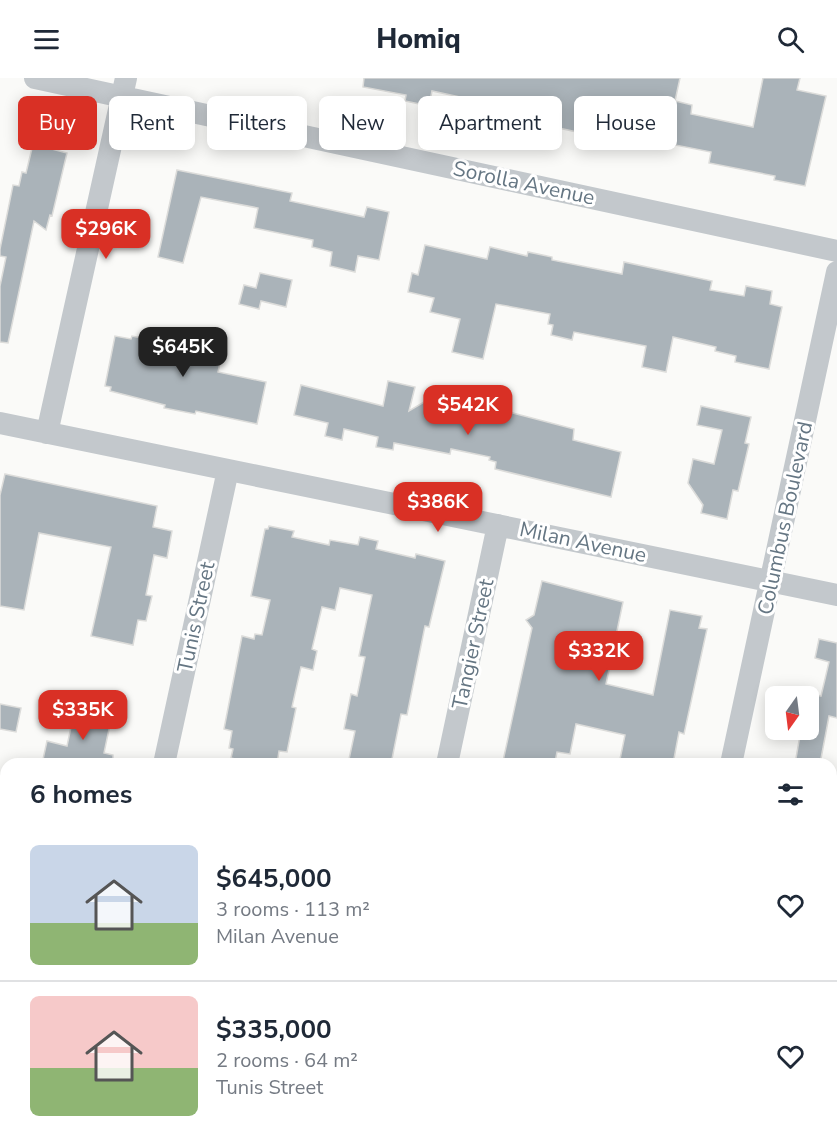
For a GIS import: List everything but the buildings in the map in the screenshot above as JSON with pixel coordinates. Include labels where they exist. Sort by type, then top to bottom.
[{"type":"street","name":"Sorolla Avenue","points":[[35,78],[124,87],[837,251]]},
{"type":"street","points":[[47,433],[124,87]]},
{"type":"street","name":"Columbus Boulevard","points":[[732,758],[837,272]]},
{"type":"street","name":"Milan Avenue","points":[[0,423],[837,595]]},
{"type":"street","name":"Tunis Street","points":[[165,758],[228,470]]},
{"type":"street","name":"Tangier Street","points":[[448,758],[498,525]]}]
